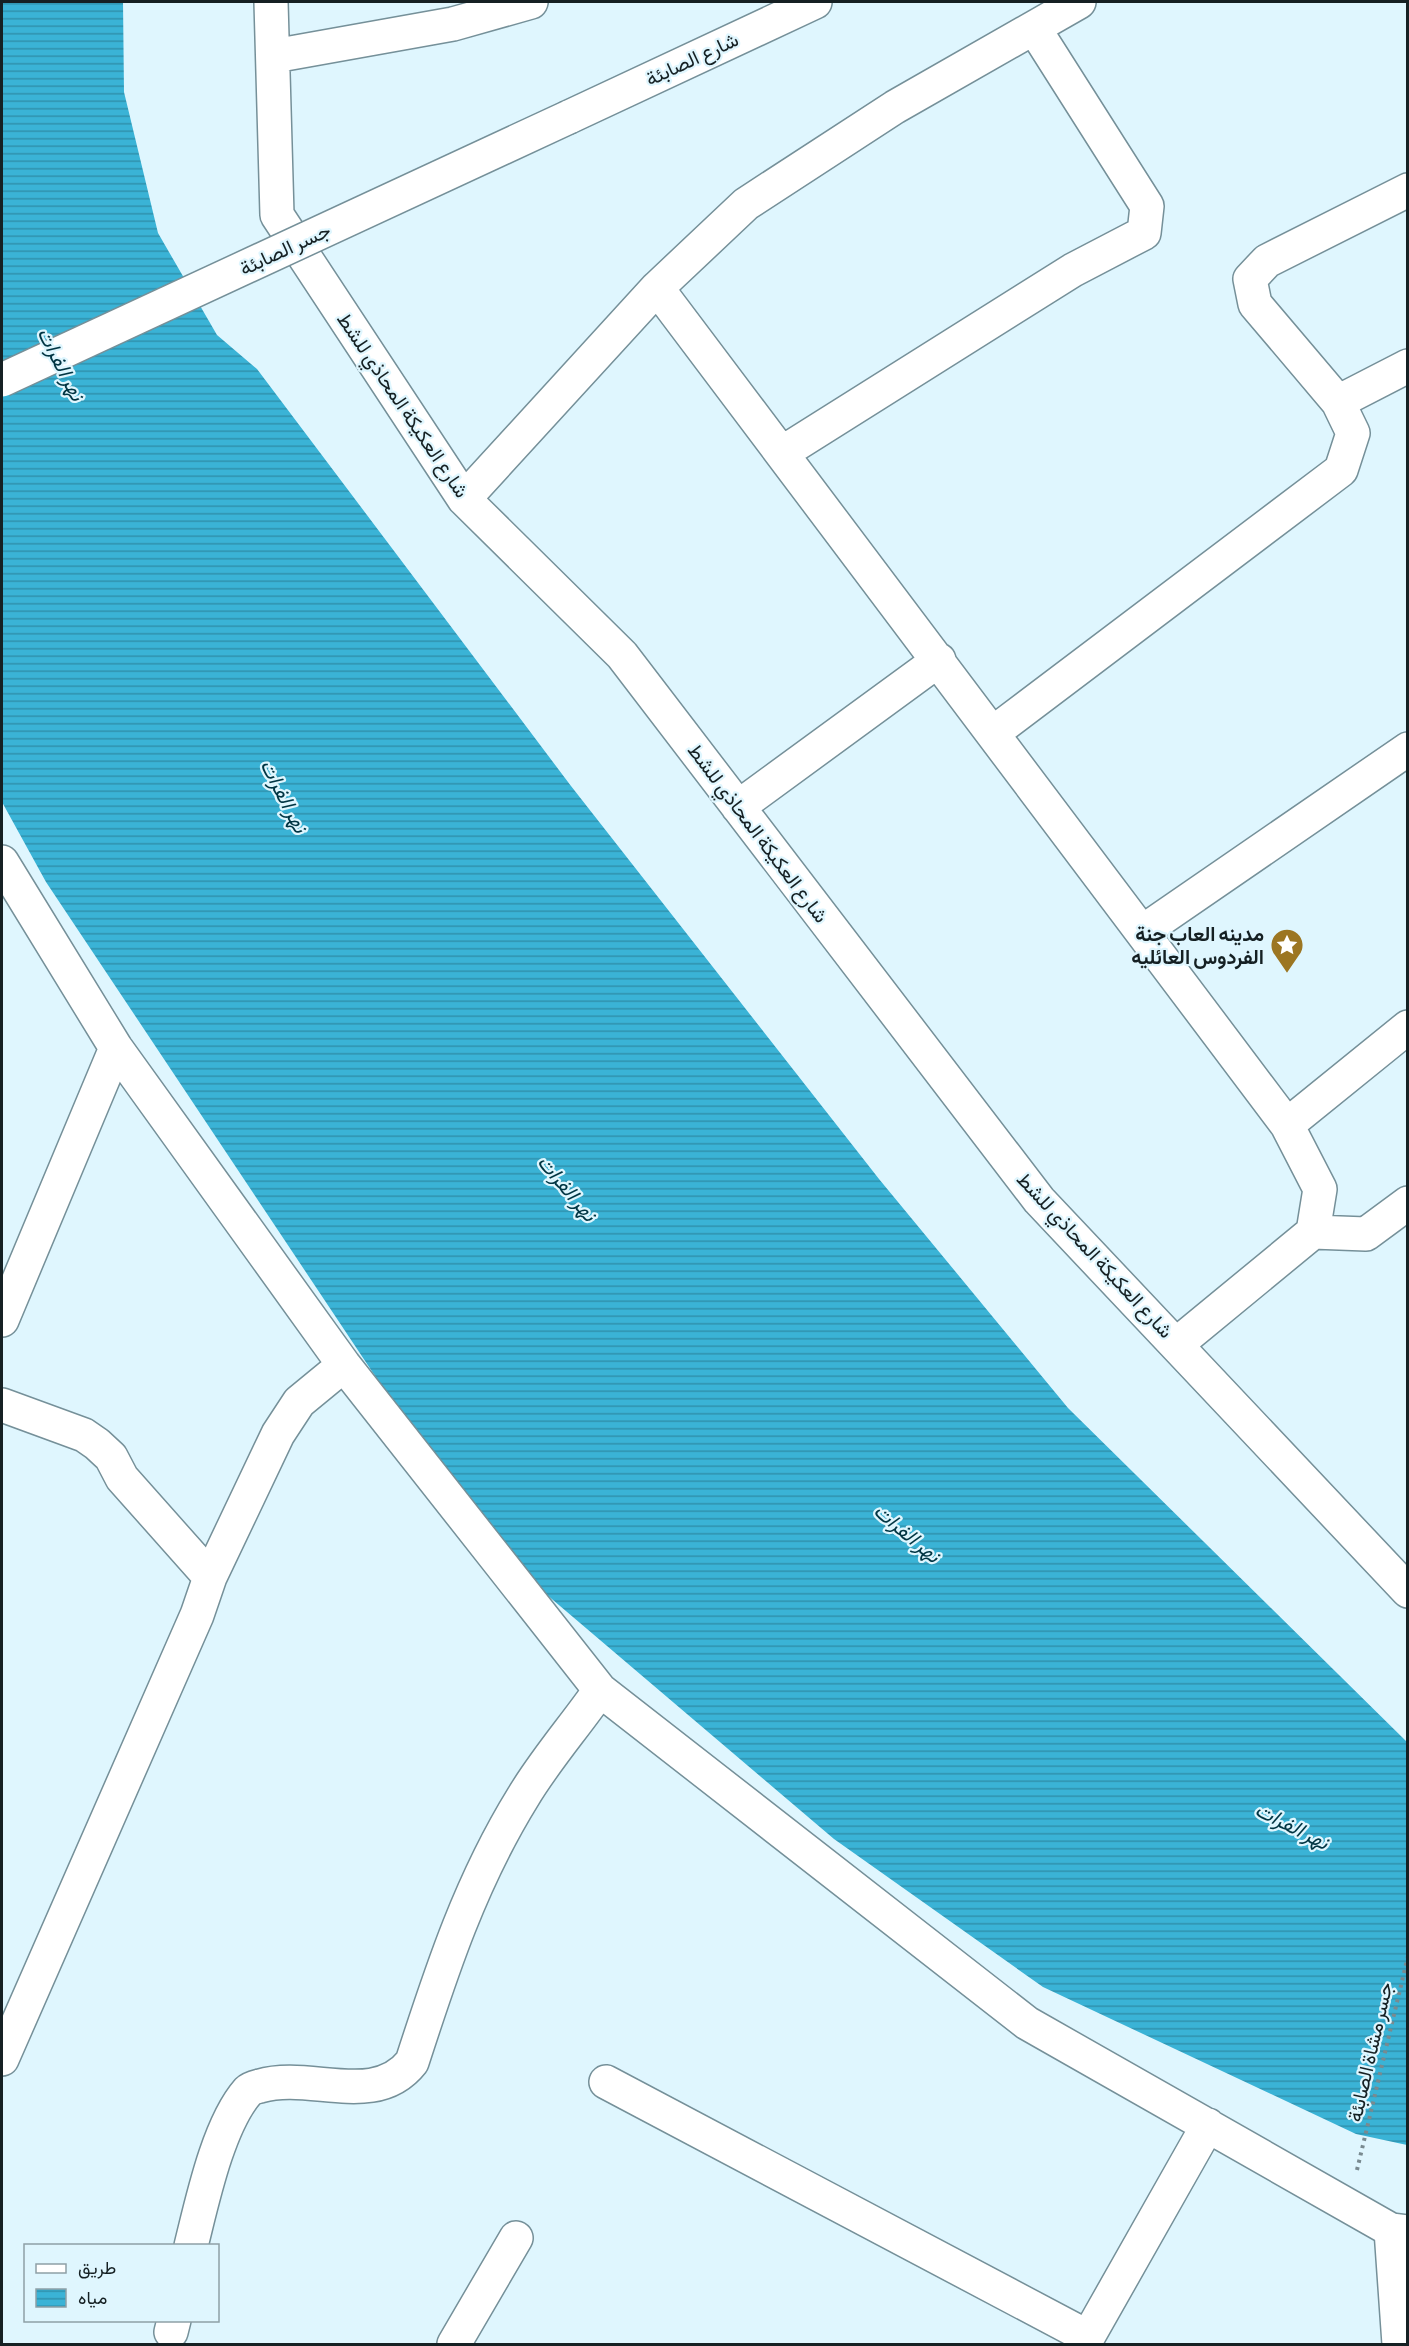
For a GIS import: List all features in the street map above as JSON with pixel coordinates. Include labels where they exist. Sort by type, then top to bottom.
[{"type":"street","name":"شارع العكيكة المحاذي للشط","points":[[271,2],[277,215],[464,499],[622,655],[1039,1200],[1407,1591]]},
{"type":"street","points":[[274,56],[453,24],[531,2]]},
{"type":"street","name":"شارع الصابئة","points":[[569,117],[815,2]]},
{"type":"street","points":[[464,499],[657,288],[746,204],[895,108],[1079,2]]},
{"type":"street","points":[[782,453],[1073,270],[1144,233],[1147,206],[1034,28]]},
{"type":"street","name":"جسر الصابئة","points":[[2,380],[569,117]]},
{"type":"street","points":[[993,733],[1341,470],[1353,433],[1338,402],[1255,304],[1251,279],[1267,261],[1407,190]]},
{"type":"street","points":[[657,288],[1287,1125],[1320,1189],[1313,1232],[1177,1344]]},
{"type":"street","points":[[1338,402],[1407,366]]},
{"type":"street","points":[[738,807],[939,660]]},
{"type":"street","points":[[1142,932],[1407,749]]},
{"type":"street","points":[[2,862],[116,1048],[344,1365],[600,1690],[1027,2023],[1399,2231],[1399,2344]]},
{"type":"street","points":[[1287,1125],[1407,1028]]},
{"type":"street","points":[[2,1320],[116,1048]]},
{"type":"street","points":[[1313,1232],[1366,1234],[1407,1203]]},
{"type":"street","points":[[2,2059],[193,1625],[210,1576],[278,1434],[299,1402],[344,1365]]},
{"type":"street","points":[[2,1405],[84,1435],[97,1444],[111,1457],[122,1478],[210,1576]]},
{"type":"street","points":[[191,2244],[205,2187],[232,2115],[250,2089],[275,2081],[370,2087],[401,2075],[412,2062],[450,1944],[481,1875],[523,1797],[600,1690]]},
{"type":"street","points":[[606,2082],[1086,2341],[1208,2125]]},
{"type":"street","points":[[454,2344],[516,2238]]},
{"type":"path","name":"جسر مشاة الصابئة","points":[[1361,2154],[1407,1956]]},
{"type":"water","name":"نهر الفرات","points":[[2,2],[123,2],[124,92],[158,233],[217,335],[257,369],[571,786],[879,1179],[1068,1408],[1407,1742],[1407,2145],[1356,2134],[1043,1987],[834,1839],[487,1544],[46,882],[2,802]]},
{"type":"place","name":"مدينه العاب جنة الفردوس العائليه","points":[[1287,974]]}]
